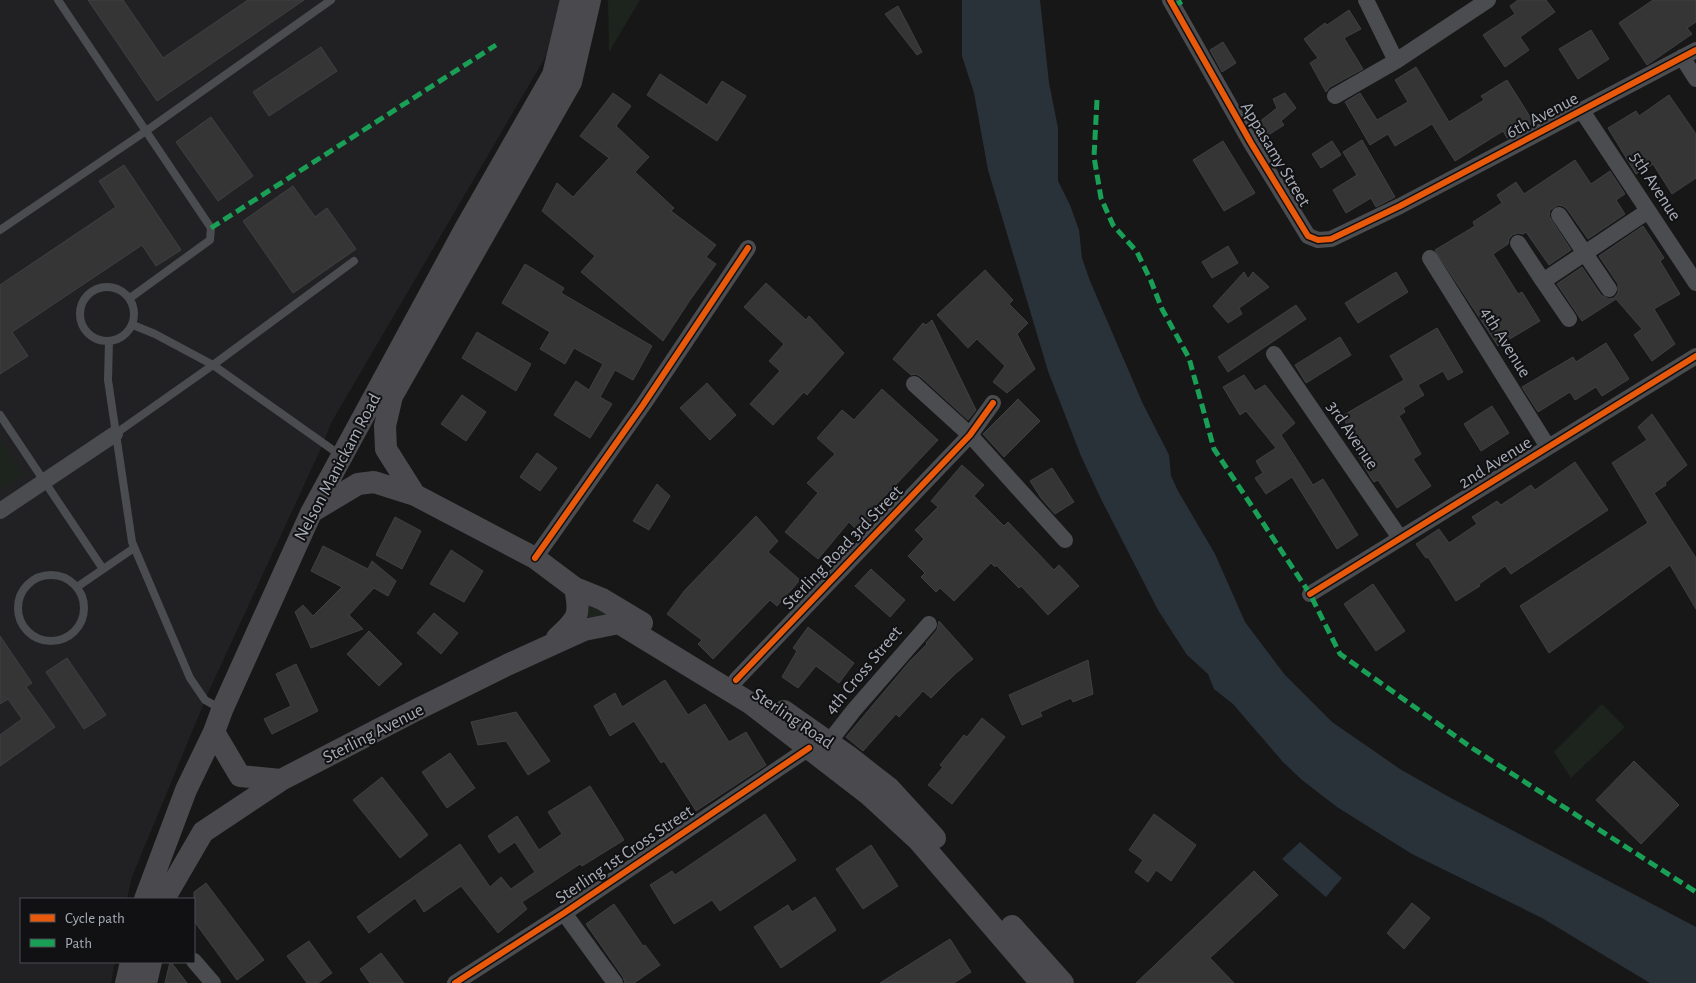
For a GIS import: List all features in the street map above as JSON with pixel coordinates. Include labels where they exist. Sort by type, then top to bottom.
[{"type":"main road","points":[[566,61],[571,0]]},
{"type":"main road","points":[[566,61],[590,0]]},
{"type":"main road","name":"Nelson Manickam Road","points":[[155,896],[186,790],[214,732],[222,710],[311,513],[465,229],[553,75],[566,61]]},
{"type":"main road","name":"Nelson Manickam Road","points":[[415,495],[386,449],[386,426],[392,396],[571,82],[566,61]]},
{"type":"main road","name":"Sterling Road","points":[[311,513],[358,484],[374,482],[415,495],[535,558],[575,588],[602,599],[736,680],[819,745],[919,841],[1041,983]]},
{"type":"main road","points":[[547,648],[574,622],[579,606],[575,588]]},
{"type":"main road","name":"Sterling Road","points":[[619,623],[889,788],[940,842],[1063,983]]},
{"type":"main road","name":"Sterling Avenue","points":[[155,896],[203,832],[281,780],[418,709],[584,630],[619,623]]},
{"type":"main road","points":[[214,732],[240,776],[281,780]]},
{"type":"main road","points":[[126,983],[131,963]]},
{"type":"main road","points":[[146,983],[150,963]]},
{"type":"street","points":[[1366,0],[1396,61]]},
{"type":"street","points":[[1335,96],[1396,61],[1488,0]]},
{"type":"street","name":"Appasamy Street","points":[[1176,2],[1251,143],[1308,236],[1318,240],[1331,239],[1400,206]]},
{"type":"street","points":[[1689,53],[1696,79]]},
{"type":"street","name":"6th Avenue","points":[[1400,206],[1689,53]]},
{"type":"street","name":"5th Avenue","points":[[1582,111],[1696,283]]},
{"type":"street","points":[[1543,281],[1648,211]]},
{"type":"street","points":[[1559,216],[1609,289]]},
{"type":"street","points":[[1518,243],[1569,319]]},
{"type":"street","points":[[535,558],[643,405],[748,248]]},
{"type":"street","name":"4th Avenue","points":[[1430,258],[1548,447]]},
{"type":"street","name":"3rd Avenue","points":[[1274,354],[1400,538]]},
{"type":"street","name":"2nd Avenue","points":[[1310,594],[1696,356]]},
{"type":"street","points":[[914,384],[970,435],[1065,540]]},
{"type":"street","name":"Sterling Road 3rd Street","points":[[736,680],[970,435],[993,403]]},
{"type":"street","points":[[0,512],[115,434]]},
{"type":"street","name":"4th Cross Street","points":[[819,745],[854,710],[929,624]]},
{"type":"street","name":"Sterling 1st Cross Street","points":[[455,983],[819,745]]},
{"type":"street","points":[[564,913],[615,983]]},
{"type":"street","points":[[195,962],[213,983]]},
{"type":"lane","points":[[58,0],[211,228],[210,240],[130,298]]},
{"type":"lane","points":[[0,230],[146,131],[331,0]]},
{"type":"lane","points":[[115,434],[213,365],[354,261]]},
{"type":"lane","points":[[98,287],[116,287],[124,291],[134,306],[133,325],[119,339],[109,341],[92,337],[82,323],[81,306],[84,298],[98,287]]},
{"type":"lane","points":[[133,325],[155,334],[213,365],[342,457]]},
{"type":"lane","points":[[109,341],[108,380],[132,542],[190,678],[205,700],[222,710]]},
{"type":"lane","points":[[0,415],[103,569]]},
{"type":"lane","points":[[77,587],[134,548]]},
{"type":"lane","points":[[48,574],[59,575],[69,579],[77,587],[83,596],[85,608],[78,628],[70,636],[48,641],[28,632],[22,624],[18,613],[18,602],[28,583],[37,577],[48,574]]},
{"type":"shaded area","points":[[0,0],[561,0],[546,56],[331,423],[208,693],[132,877],[127,898],[20,898],[20,963],[115,963],[111,983],[0,983]]},
{"type":"shaded area","points":[[608,0],[640,0],[609,52]]},
{"type":"shaded area","points":[[962,0],[1040,0],[1049,83],[1058,128],[1058,181],[1070,205],[1079,230],[1082,258],[1143,404],[1169,455],[1171,476],[1215,554],[1245,622],[1285,675],[1332,722],[1400,769],[1449,797],[1696,927],[1696,983],[1650,983],[1542,918],[1412,854],[1337,807],[1302,780],[1283,762],[1233,704],[1214,689],[1208,674],[1187,655],[1158,610],[1101,499],[1081,456],[1048,371],[988,170],[974,93],[962,56]]},
{"type":"shaded area","points":[[0,440],[23,474],[0,490]]},
{"type":"shaded area","points":[[589,601],[616,618],[579,626]]},
{"type":"shaded area","points":[[1602,704],[1625,727],[1571,778],[1554,752]]},
{"type":"shaded area","points":[[1300,842],[1342,878],[1326,897],[1282,859]]},
{"type":"building","points":[[88,0],[123,0],[163,58],[248,0],[304,0],[157,101]]},
{"type":"building","points":[[1518,0],[1546,0],[1555,12],[1520,37],[1529,50],[1505,67],[1483,35],[1515,14],[1510,6]]},
{"type":"building","points":[[1653,0],[1696,0],[1696,22],[1687,28],[1692,34],[1647,65],[1619,23]]},
{"type":"building","points":[[898,6],[922,52],[917,55],[885,14]]},
{"type":"building","points":[[1349,10],[1361,29],[1344,38],[1363,69],[1330,87],[1326,92],[1310,63],[1318,58],[1304,39],[1325,23],[1327,25]]},
{"type":"building","points":[[1591,30],[1609,59],[1578,79],[1559,49]]},
{"type":"building","points":[[1223,42],[1236,63],[1222,72],[1210,50]]},
{"type":"building","points":[[321,47],[337,71],[269,116],[253,92]]},
{"type":"building","points":[[1416,67],[1449,122],[1484,100],[1481,96],[1507,80],[1534,123],[1507,138],[1503,131],[1455,161],[1432,124],[1395,146],[1388,134],[1370,145],[1345,102],[1360,93],[1377,120],[1408,102],[1395,80]]},
{"type":"building","points":[[660,74],[707,105],[722,81],[746,96],[717,141],[647,95]]},
{"type":"building","points":[[613,93],[631,106],[616,126],[649,157],[635,172],[674,208],[671,211],[716,245],[706,257],[716,264],[663,341],[581,272],[595,256],[542,211],[557,183],[573,197],[609,158],[580,136]]},
{"type":"building","points":[[1285,93],[1296,108],[1281,121],[1284,125],[1262,139],[1254,126],[1277,108],[1273,99]]},
{"type":"building","points":[[1669,95],[1696,134],[1696,178],[1672,194],[1653,164],[1636,174],[1608,128],[1636,111],[1639,116]]},
{"type":"building","points":[[211,117],[253,176],[218,201],[176,142]]},
{"type":"building","points":[[1362,140],[1395,197],[1376,207],[1371,198],[1346,213],[1333,190],[1357,175],[1343,152]]},
{"type":"building","points":[[1223,141],[1255,193],[1224,211],[1193,160]]},
{"type":"building","points":[[1332,141],[1341,155],[1321,168],[1312,154]]},
{"type":"building","points":[[1575,160],[1591,184],[1610,171],[1625,194],[1616,200],[1625,214],[1588,239],[1567,209],[1558,205],[1550,210],[1549,216],[1571,250],[1549,265],[1526,232],[1512,235],[1508,244],[1493,254],[1518,294],[1522,292],[1540,321],[1498,346],[1435,250],[1475,226],[1473,222],[1502,203],[1497,195],[1516,182],[1524,194]]},
{"type":"building","points":[[124,165],[181,250],[156,266],[142,245],[12,332],[28,356],[0,374],[0,285],[116,207],[99,181]]},
{"type":"building","points":[[293,186],[315,217],[327,208],[356,249],[293,293],[243,221]]},
{"type":"building","points":[[1643,226],[1664,258],[1660,261],[1680,294],[1654,309],[1675,344],[1652,361],[1634,335],[1642,329],[1616,299],[1582,321],[1557,284],[1582,267],[1601,295],[1609,299],[1614,298],[1618,293],[1618,284],[1599,256]]},
{"type":"building","points":[[1228,246],[1238,263],[1212,278],[1202,262]]},
{"type":"building","points":[[525,264],[564,288],[561,293],[652,346],[633,380],[615,370],[600,397],[612,404],[590,438],[554,415],[576,381],[589,390],[603,364],[574,348],[565,364],[540,349],[550,332],[502,303]]},
{"type":"building","points":[[985,270],[1013,300],[1009,304],[1028,323],[1017,334],[1035,369],[1007,393],[993,382],[1005,366],[977,339],[968,348],[937,315]]},
{"type":"building","points":[[1244,272],[1248,279],[1253,272],[1269,287],[1239,308],[1242,314],[1228,323],[1213,306]]},
{"type":"building","points":[[1396,272],[1408,292],[1358,323],[1345,303]]},
{"type":"building","points":[[766,283],[806,320],[809,316],[844,353],[807,395],[804,392],[773,425],[750,404],[780,371],[769,361],[784,344],[744,307]]},
{"type":"building","points":[[1296,305],[1306,319],[1228,372],[1218,357]]},
{"type":"building","points":[[932,320],[976,410],[968,420],[921,377],[916,374],[911,375],[893,359],[923,323],[926,325]]},
{"type":"building","points":[[1437,328],[1463,372],[1448,380],[1443,371],[1418,385],[1424,395],[1403,408],[1405,412],[1399,416],[1421,454],[1413,459],[1431,486],[1397,508],[1378,480],[1374,482],[1371,478],[1355,450],[1360,447],[1342,416],[1404,380],[1390,356]]},
{"type":"building","points":[[477,332],[531,364],[516,391],[462,358]]},
{"type":"building","points":[[1340,337],[1351,355],[1306,383],[1295,365]]},
{"type":"building","points":[[1606,343],[1629,379],[1602,396],[1596,387],[1575,400],[1570,392],[1538,412],[1522,387],[1573,357],[1576,362]]},
{"type":"building","points":[[1244,375],[1255,391],[1265,385],[1295,423],[1281,435],[1313,485],[1323,479],[1358,535],[1337,549],[1292,477],[1266,494],[1255,478],[1263,473],[1256,461],[1276,448],[1246,411],[1240,415],[1223,387]]},
{"type":"building","points":[[707,383],[736,415],[710,440],[680,408]]},
{"type":"building","points":[[882,389],[938,440],[872,510],[879,516],[861,534],[849,522],[818,559],[785,532],[818,493],[807,483],[835,454],[817,438],[842,410],[854,420]]},
{"type":"building","points":[[462,395],[486,412],[466,441],[441,424]]},
{"type":"building","points":[[1018,399],[1040,421],[1004,457],[983,434]]},
{"type":"building","points":[[1492,406],[1509,433],[1481,451],[1464,424]]},
{"type":"building","points":[[1652,414],[1687,465],[1665,483],[1666,485],[1654,493],[1696,558],[1696,609],[1670,565],[1549,653],[1520,606],[1648,523],[1612,463],[1647,440],[1638,427]]},
{"type":"building","points":[[537,453],[557,468],[540,491],[520,477]]},
{"type":"building","points":[[1575,462],[1608,510],[1511,574],[1505,566],[1479,584],[1480,586],[1456,601],[1428,557],[1426,558],[1416,544],[1439,529],[1449,543],[1477,524],[1472,517],[1497,501],[1501,505],[1531,485],[1535,490]]},
{"type":"building","points":[[962,465],[984,485],[974,496],[1004,526],[1008,522],[1054,570],[1059,565],[1079,586],[1048,615],[1021,586],[1019,588],[996,565],[995,567],[991,563],[954,601],[940,588],[936,592],[921,577],[925,573],[908,556],[924,539],[915,530],[938,507],[931,501]]},
{"type":"building","points":[[1052,468],[1074,502],[1055,514],[1030,481]]},
{"type":"building","points":[[657,484],[670,496],[649,530],[633,521]]},
{"type":"building","points":[[756,516],[778,541],[768,552],[800,580],[777,606],[770,600],[713,659],[698,644],[702,640],[667,614],[685,590]]},
{"type":"building","points":[[395,517],[421,531],[402,569],[376,555]]},
{"type":"building","points":[[323,546],[368,569],[372,561],[396,581],[388,596],[374,588],[349,615],[363,629],[311,648],[295,612],[303,605],[313,616],[342,587],[311,571]]},
{"type":"building","points":[[451,550],[483,571],[464,602],[430,584]]},
{"type":"building","points":[[871,569],[905,600],[890,617],[855,586]]},
{"type":"building","points":[[1373,584],[1405,631],[1376,651],[1344,604]]},
{"type":"building","points":[[434,613],[458,633],[441,654],[417,633]]},
{"type":"building","points":[[939,621],[973,659],[931,698],[923,691],[899,717],[896,714],[863,751],[846,737],[910,661],[927,644],[937,630]]},
{"type":"building","points":[[808,627],[854,663],[839,683],[816,666],[798,688],[782,677],[797,651],[793,648]]},
{"type":"building","points":[[369,631],[402,664],[379,686],[347,654]]},
{"type":"building","points":[[0,636],[32,683],[26,687],[55,727],[0,766],[0,735],[22,719],[8,699],[0,704]]},
{"type":"building","points":[[67,658],[106,715],[84,729],[46,672]]},
{"type":"building","points":[[1088,660],[1093,694],[1073,702],[1071,698],[1040,712],[1042,716],[1022,725],[1009,695]]},
{"type":"building","points":[[296,664],[318,711],[272,734],[264,719],[291,706],[276,674]]},
{"type":"building","points":[[665,680],[688,715],[705,704],[729,742],[746,732],[766,765],[696,811],[664,761],[661,763],[634,721],[610,736],[594,706],[615,693],[622,707]]},
{"type":"building","points":[[516,712],[550,761],[528,775],[506,741],[478,745],[471,722]]},
{"type":"building","points":[[982,718],[1005,737],[952,804],[928,785],[943,767],[940,765],[964,735],[967,737]]},
{"type":"building","points":[[450,753],[475,788],[447,808],[422,772]]},
{"type":"building","points":[[1634,761],[1679,805],[1641,844],[1596,800]]},
{"type":"building","points":[[382,777],[428,835],[400,858],[353,800]]},
{"type":"building","points":[[590,786],[624,840],[582,866],[580,864],[522,902],[527,909],[498,933],[461,886],[424,912],[415,898],[369,933],[357,917],[460,844],[490,887],[501,877],[511,889],[535,872],[515,842],[499,853],[488,836],[517,816],[539,850],[562,834],[548,812]]},
{"type":"building","points":[[765,814],[796,860],[720,911],[712,900],[674,924],[650,885],[672,871],[675,875]]},
{"type":"building","points":[[1154,814],[1196,845],[1171,881],[1156,870],[1148,882],[1135,872],[1143,860],[1129,850]]},
{"type":"building","points":[[871,845],[898,886],[863,909],[836,869]]},
{"type":"building","points":[[1254,871],[1278,895],[1210,958],[1234,983],[1136,983]]},
{"type":"building","points":[[206,883],[264,960],[237,980],[195,922],[194,892]]},
{"type":"building","points":[[815,897],[836,930],[781,968],[754,927],[788,905],[792,912]]},
{"type":"building","points":[[1412,903],[1430,918],[1404,949],[1387,933]]},
{"type":"building","points":[[614,904],[643,946],[645,945],[660,965],[634,983],[625,983],[623,977],[586,924]]},
{"type":"building","points":[[950,939],[971,972],[954,983],[880,983]]},
{"type":"building","points":[[309,941],[332,973],[318,983],[307,983],[287,956]]},
{"type":"building","points":[[381,953],[404,983],[370,983],[360,969]]},
{"type":"building","points":[[170,963],[172,963],[187,983],[165,983]]},
{"type":"marked path","points":[[1173,6],[1185,0]]},
{"type":"marked path","points":[[211,228],[496,45]]},
{"type":"marked path","points":[[1097,100],[1094,157],[1101,198],[1113,225],[1137,252],[1162,309],[1189,358],[1214,449],[1310,594],[1340,654],[1472,748],[1696,892]]},
{"type":"cycle path","points":[[1170,0],[1251,143],[1308,236],[1318,240],[1331,239],[1400,206],[1696,50]]},
{"type":"cycle path","points":[[535,558],[643,405],[748,248]]},
{"type":"cycle path","points":[[1310,594],[1696,356]]},
{"type":"cycle path","points":[[736,680],[970,435],[993,403]]},
{"type":"cycle path","points":[[455,983],[564,913],[809,748]]}]
